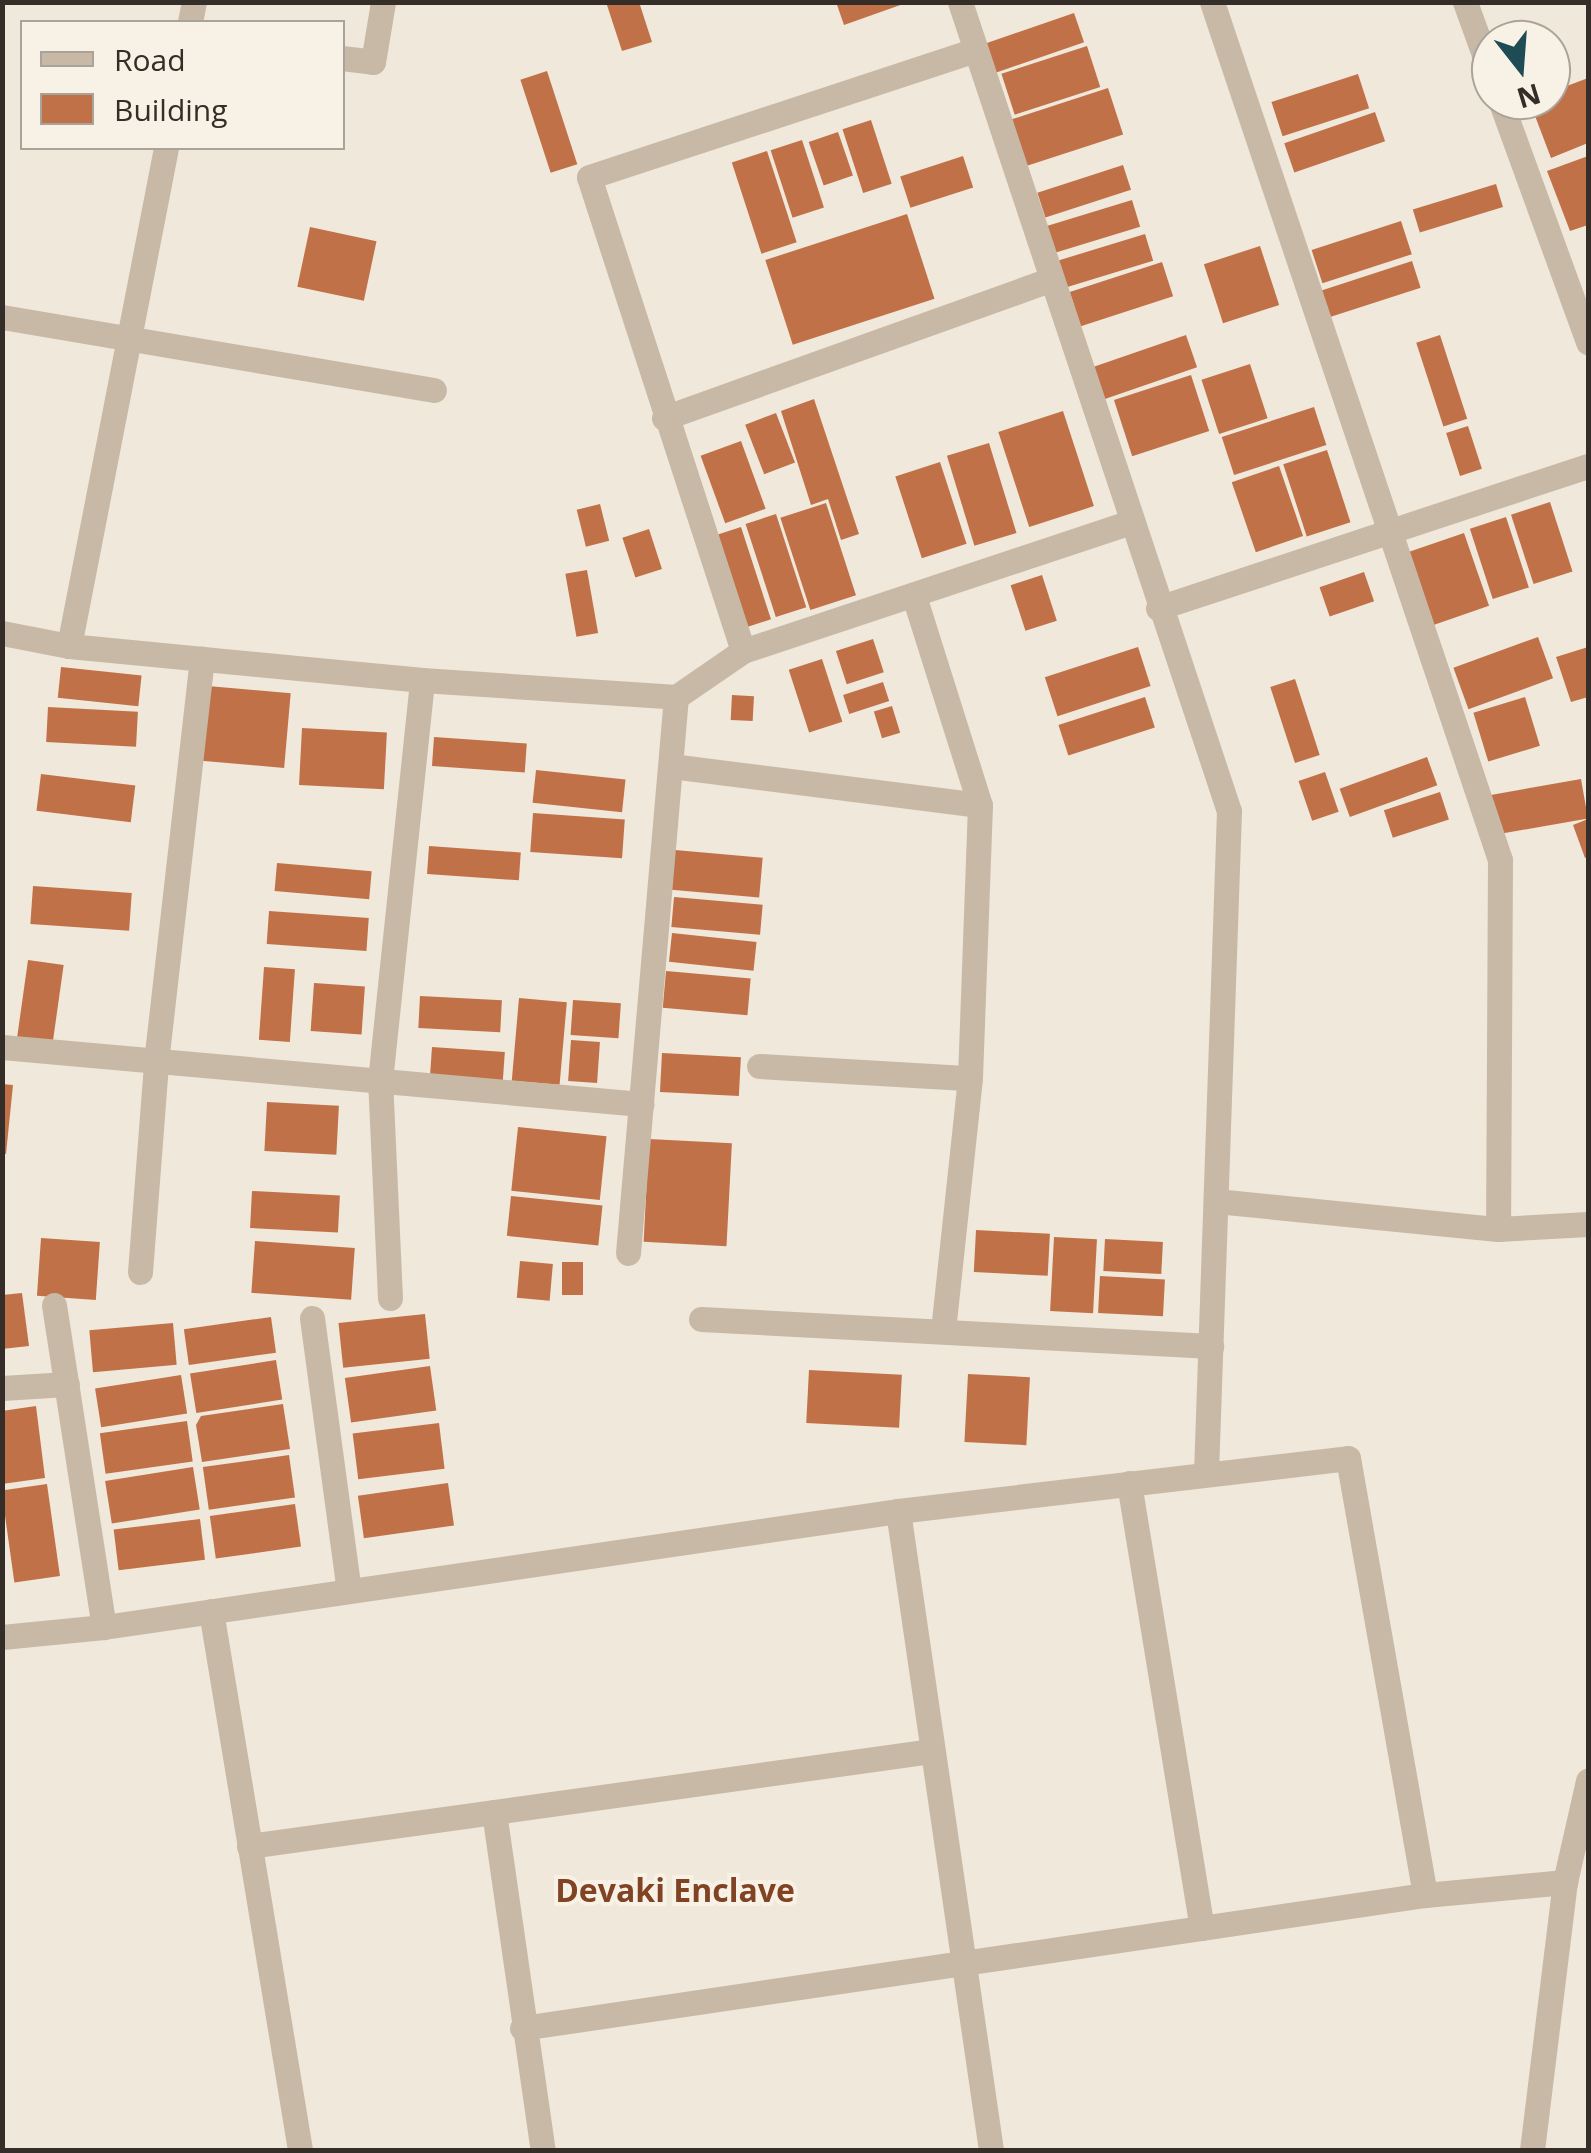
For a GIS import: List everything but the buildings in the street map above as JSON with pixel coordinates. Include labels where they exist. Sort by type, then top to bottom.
[{"type":"street","points":[[345,58],[372,62],[383,2]]},
{"type":"street","points":[[960,2],[1128,523],[1228,811],[1206,1474]]},
{"type":"street","points":[[1212,2],[1500,860],[1498,1229]]},
{"type":"street","points":[[743,651],[664,418],[589,177],[976,50]]},
{"type":"street","points":[[1507,120],[1588,342]]},
{"type":"street","points":[[69,646],[166,150]]},
{"type":"street","points":[[664,418],[1050,280]]},
{"type":"street","points":[[2,317],[434,390]]},
{"type":"street","points":[[1158,608],[1588,466]]},
{"type":"street","points":[[2,634],[69,646],[422,680],[676,696],[743,651],[1128,523]]},
{"type":"street","points":[[914,596],[980,805],[970,1078],[943,1331]]},
{"type":"street","points":[[140,1272],[156,1062],[202,659]]},
{"type":"street","points":[[390,1298],[380,1081],[422,680]]},
{"type":"street","points":[[628,1253],[676,696]]},
{"type":"street","points":[[672,766],[980,805]]},
{"type":"street","points":[[2,1047],[641,1104]]},
{"type":"street","points":[[759,1066],[970,1078]]},
{"type":"street","points":[[1216,1201],[1498,1229],[1588,1224]]},
{"type":"street","points":[[54,1305],[104,1628]]},
{"type":"street","points":[[312,1318],[349,1591]]},
{"type":"street","points":[[701,1319],[1211,1346]]},
{"type":"street","points":[[2,1388],[67,1384]]},
{"type":"street","points":[[2,1636],[104,1628],[898,1511],[1348,1458],[1424,1894]]},
{"type":"street","points":[[1129,1483],[1202,1928]]},
{"type":"street","points":[[898,1511],[990,2150]]},
{"type":"street","points":[[211,1611],[300,2150]]},
{"type":"street","points":[[250,1846],[932,1751]]},
{"type":"street","points":[[1532,2150],[1588,1781]]},
{"type":"street","points":[[494,1812],[522,2028],[543,2150]]},
{"type":"street","points":[[522,2028],[964,1968],[1424,1894],[1575,1879]]},
{"type":"district","name":"Devaki Enclave","points":[[675,1890]]}]
